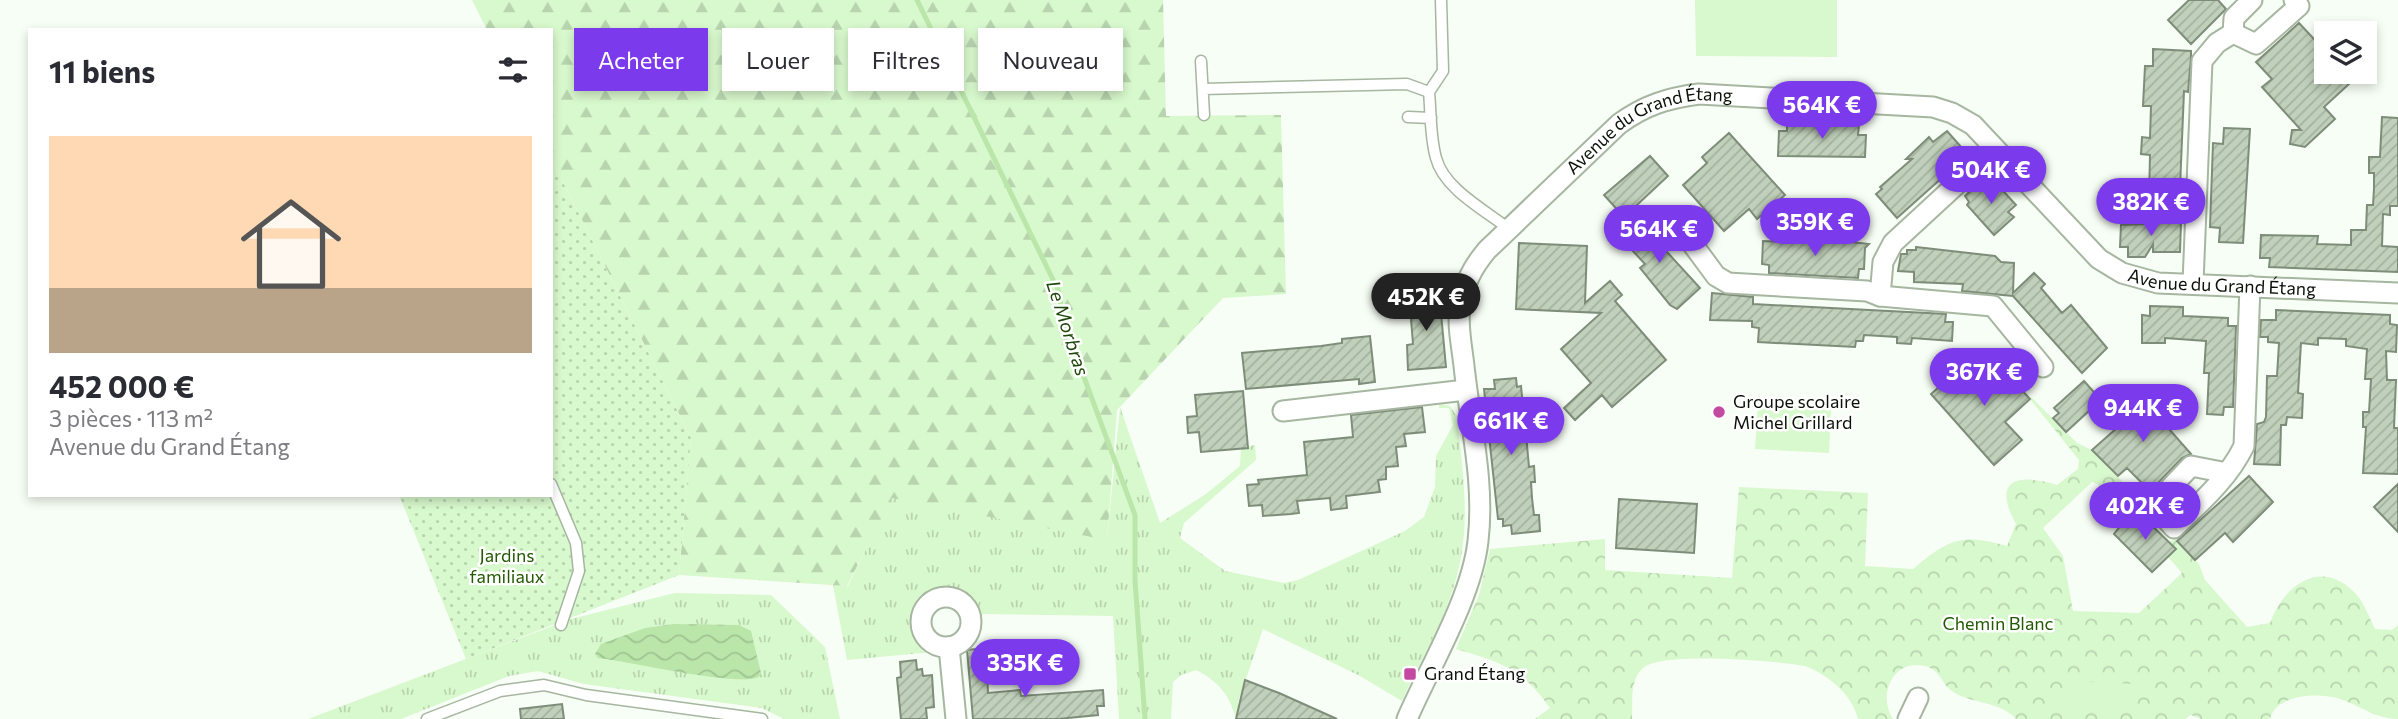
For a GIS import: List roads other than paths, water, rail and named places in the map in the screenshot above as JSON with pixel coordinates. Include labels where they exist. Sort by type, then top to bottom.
[{"type":"street","points":[[2233,33],[2234,18],[2252,0]]},
{"type":"street","points":[[2233,33],[2256,44],[2300,6],[2294,0]]},
{"type":"street","points":[[2193,284],[2202,61],[2217,43],[2233,33]]},
{"type":"street","name":"Avenue du Grand Étang","points":[[1407,719],[1475,563],[1480,503],[1466,390],[1460,310],[1465,286],[1472,268],[1509,229],[1619,124],[1640,108],[1667,98],[1699,94],[1933,107],[1952,113],[1973,125],[2099,259],[2122,274],[2145,280],[2193,284],[2398,293]]},
{"type":"street","points":[[1880,296],[1883,262],[1893,243],[1996,149]]},
{"type":"street","points":[[1682,230],[1716,276],[1728,283],[1867,291],[1880,296],[1993,306],[2043,367]]},
{"type":"street","points":[[2227,473],[2244,446],[2250,286]]},
{"type":"street","points":[[1283,411],[1466,390]]},
{"type":"street","points":[[949,647],[956,719]]},
{"type":"street","points":[[1908,719],[1917,698]]},
{"type":"lane","points":[[1441,0],[1443,71],[1429,92],[1436,158],[1452,185],[1509,229]]},
{"type":"lane","points":[[1201,61],[1205,115]]},
{"type":"lane","points":[[1203,89],[1407,85],[1429,92]]},
{"type":"lane","points":[[1408,117],[1431,118]]},
{"type":"lane","points":[[553,489],[576,543],[579,571],[561,625]]},
{"type":"lane","points":[[427,719],[500,691],[544,685],[586,695],[762,719]]},
{"type":"water","points":[[674,624],[739,625],[751,631],[761,673],[759,677],[728,679],[706,676],[598,658],[595,654],[601,644],[645,628]]},
{"type":"waterway","name":"Le Morbras","points":[[917,0],[1058,290],[1064,323],[1135,515],[1135,580],[1145,719]]},
{"type":"place","name":"Groupe scolaire Michel Grillard","points":[[1719,412]]},
{"type":"place","name":"Grand Étang","points":[[1410,674]]},
{"type":"park label","name":"Jardins familiaux","points":[[507,566]]},
{"type":"park label","name":"Chemin Blanc","points":[[1998,624]]}]
